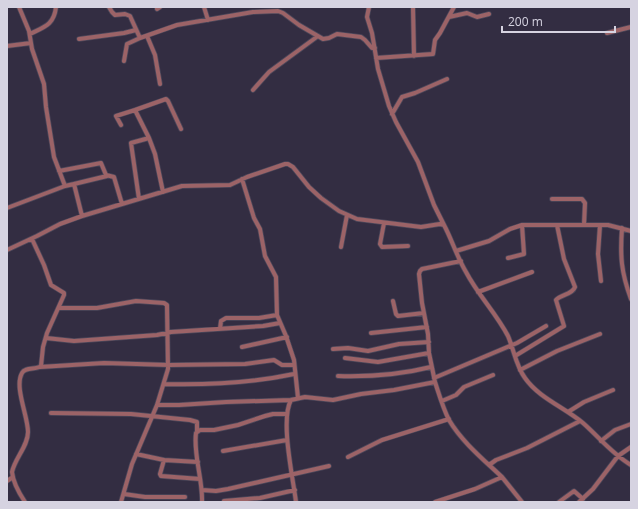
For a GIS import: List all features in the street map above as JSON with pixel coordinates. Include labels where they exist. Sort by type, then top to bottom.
[{"type":"street","points":[[19,7],[30,34],[31,43],[44,84],[54,157],[65,186]]},
{"type":"street","points":[[30,34],[51,22],[56,7]]},
{"type":"street","points":[[109,7],[115,15],[124,14],[130,16],[140,38]]},
{"type":"street","points":[[204,7],[208,20]]},
{"type":"street","points":[[263,7],[265,12]]},
{"type":"street","points":[[369,7],[367,18],[372,33],[383,87],[392,114],[418,162],[434,205],[465,272],[502,325],[512,346],[520,370],[534,388],[580,421],[618,456],[631,465]]},
{"type":"street","points":[[413,7],[414,56]]},
{"type":"street","points":[[376,58],[433,54],[435,40],[454,7]]},
{"type":"street","points":[[124,61],[127,44],[140,38],[171,27],[253,12],[283,12],[299,25],[318,36],[326,39],[337,34],[361,37],[372,48],[375,48]]},
{"type":"street","points":[[449,17],[466,13],[477,17],[489,14]]},
{"type":"street","points":[[607,33],[631,27]]},
{"type":"street","points":[[79,39],[136,30]]},
{"type":"street","points":[[146,36],[155,55],[160,84]]},
{"type":"street","points":[[253,90],[269,72],[318,36]]},
{"type":"street","points":[[7,46],[31,43]]},
{"type":"street","points":[[392,114],[402,97],[447,79]]},
{"type":"street","points":[[120,125],[116,116],[166,99],[181,128]]},
{"type":"street","points":[[136,110],[155,154],[162,192]]},
{"type":"street","points":[[138,199],[131,143],[149,138]]},
{"type":"street","points":[[59,171],[101,162],[107,176]]},
{"type":"street","points":[[7,250],[60,224],[82,216],[189,185],[230,185],[280,165],[288,164],[293,167],[309,187],[321,198],[347,215],[357,219],[384,224],[421,227],[440,224],[444,225]]},
{"type":"street","points":[[7,208],[65,186],[107,176],[114,177],[122,204]]},
{"type":"street","points":[[242,180],[254,218],[260,229],[265,256],[276,277],[277,315],[287,338],[294,360],[293,365],[298,398]]},
{"type":"street","points":[[74,184],[82,216]]},
{"type":"street","points":[[552,200],[582,199],[585,203],[584,225]]},
{"type":"street","points":[[341,247],[347,215]]},
{"type":"street","points":[[384,224],[380,244],[382,247],[408,246]]},
{"type":"street","points":[[456,251],[489,241],[510,229],[522,225],[600,225],[622,228],[631,231]]},
{"type":"street","points":[[508,258],[524,254],[522,225]]},
{"type":"street","points":[[515,356],[564,326],[556,300],[575,288],[564,259],[557,225]]},
{"type":"street","points":[[600,225],[598,254],[601,281]]},
{"type":"street","points":[[622,228],[620,252],[621,264],[631,299]]},
{"type":"street","points":[[32,239],[44,265],[51,286],[64,293],[64,298],[53,319],[46,338],[40,368]]},
{"type":"street","points":[[461,261],[420,271],[431,368],[449,419],[464,439],[502,477],[522,502]]},
{"type":"street","points":[[478,292],[532,272]]},
{"type":"street","points":[[59,308],[97,308],[136,301],[164,303],[167,306],[169,365],[157,405],[136,454],[121,502]]},
{"type":"street","points":[[394,301],[396,314],[398,316],[424,313]]},
{"type":"street","points":[[220,329],[221,321],[226,318],[259,318],[277,315]]},
{"type":"street","points":[[46,338],[74,341],[157,335],[168,332],[263,326],[280,323]]},
{"type":"street","points":[[157,405],[291,400],[305,397],[338,400],[355,395],[394,390],[435,380],[512,346],[546,326]]},
{"type":"street","points":[[371,333],[427,327]]},
{"type":"street","points":[[520,370],[557,351],[600,334]]},
{"type":"street","points":[[242,347],[287,338]]},
{"type":"street","points":[[333,349],[348,348],[368,351],[400,344],[429,342]]},
{"type":"street","points":[[345,358],[378,362],[429,353]]},
{"type":"street","points":[[25,502],[20,495],[12,477],[14,466],[28,436],[21,398],[20,382],[21,374],[25,370],[104,363],[169,365],[245,364],[274,360],[282,365],[293,365]]},
{"type":"street","points":[[338,376],[378,376],[431,368]]},
{"type":"street","points":[[164,384],[187,385],[275,379],[294,374]]},
{"type":"street","points":[[442,401],[456,395],[464,387],[492,375]]},
{"type":"street","points":[[568,412],[584,402],[613,390]]},
{"type":"street","points":[[291,400],[288,405],[287,414],[287,440],[296,502]]},
{"type":"street","points":[[51,413],[153,415],[195,420],[197,422],[196,436],[202,502]]},
{"type":"street","points":[[197,432],[232,427],[268,415],[287,414]]},
{"type":"street","points":[[348,457],[390,437],[449,419]]},
{"type":"street","points":[[489,465],[496,460],[527,448],[580,421]]},
{"type":"street","points":[[601,441],[615,430],[631,424]]},
{"type":"street","points":[[223,451],[287,440]]},
{"type":"street","points":[[559,502],[574,492],[581,500],[593,489],[618,456],[631,447]]},
{"type":"street","points":[[136,454],[164,460],[198,462]]},
{"type":"street","points":[[164,460],[160,474],[161,476],[200,478]]},
{"type":"street","points":[[202,490],[216,491],[228,489],[329,466]]},
{"type":"street","points":[[7,481],[12,477]]},
{"type":"street","points":[[435,502],[475,489],[502,477]]},
{"type":"street","points":[[224,501],[260,498],[295,490]]},
{"type":"street","points":[[124,494],[145,497],[186,498]]}]
